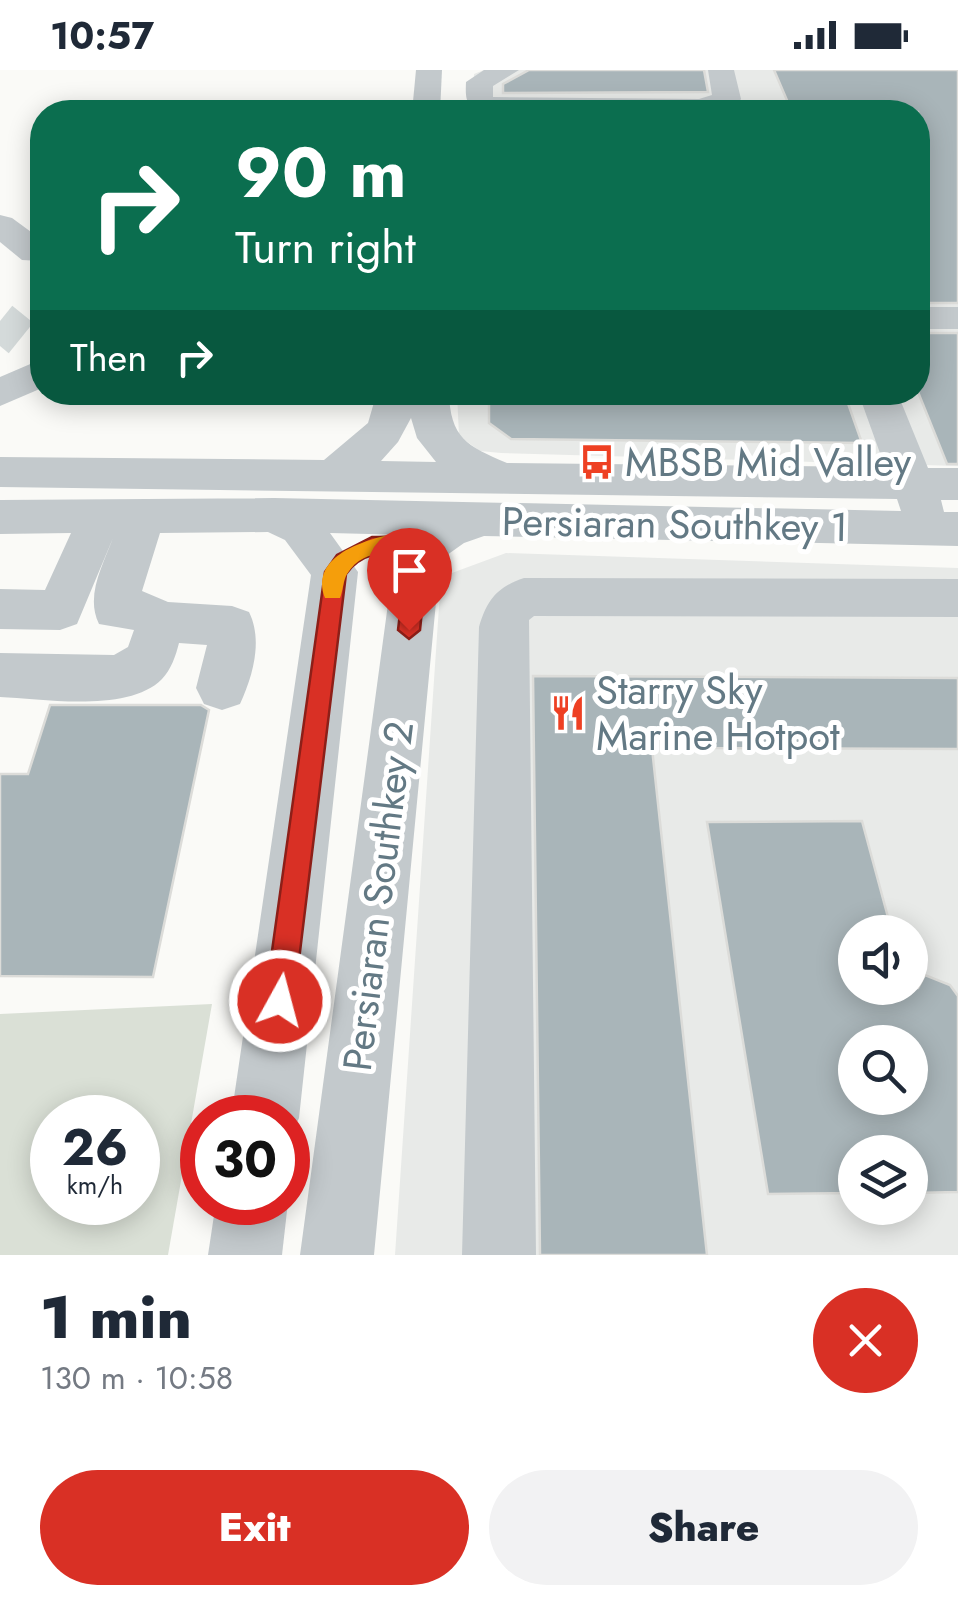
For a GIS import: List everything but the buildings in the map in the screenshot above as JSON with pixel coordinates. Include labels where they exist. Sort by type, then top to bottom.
[{"type":"street","points":[[479,100],[480,82],[506,70]]},
{"type":"street","points":[[721,70],[726,99],[723,100]]},
{"type":"street","points":[[432,100],[445,71]]},
{"type":"street","points":[[445,71],[445,100]]},
{"type":"street","points":[[0,225],[30,250]]},
{"type":"street","points":[[930,318],[958,318]]},
{"type":"street","points":[[0,393],[30,378]]},
{"type":"street","points":[[333,476],[372,446],[394,420],[396,405]]},
{"type":"street","points":[[274,515],[301,528],[335,572],[356,551],[372,545],[404,546],[418,552],[494,500],[430,430],[429,405]]},
{"type":"street","points":[[499,1255],[503,626],[508,610],[524,597],[958,598],[944,528],[907,468],[882,405]]},
{"type":"street","name":"Persiaran Southkey 1","points":[[0,517],[274,515],[907,468],[958,484]]},
{"type":"street","name":"Persiaran Southkey 1","points":[[0,472],[333,476],[494,500],[944,528]]},
{"type":"street","points":[[0,498],[138,498],[210,516]]},
{"type":"street","points":[[60,610],[122,517]]},
{"type":"street","points":[[0,675],[123,675],[142,666],[154,648],[138,616],[122,517]]},
{"type":"street","name":"Persiaran Southkey 2","points":[[337,1255],[418,552]]},
{"type":"street","name":"Persiaran Southkey 2","points":[[267,1095],[335,572]]},
{"type":"street","points":[[0,609],[60,610],[232,626],[234,640],[222,688]]},
{"type":"street","points":[[245,1255],[249,1225]]},
{"type":"shaded area","points":[[484,70],[958,70],[958,466],[501,453],[480,451],[459,436],[458,405],[930,405],[930,100],[473,100],[474,74]]},
{"type":"shaded area","points":[[506,553],[958,568],[958,1255],[395,1255],[441,577]]},
{"type":"shaded area","points":[[212,1004],[196,1095],[180,1095],[180,1187],[168,1255],[0,1255],[0,1014]]},
{"type":"tunnel","points":[[0,321],[21,338]]},
{"type":"slow traffic","points":[[333,592],[335,572],[356,551],[388,543],[418,552],[417,558]]},
{"type":"place","name":"MBSB Mid Valley","points":[[597,462]]},
{"type":"place","name":"Starry Sky Marine Hotpot","points":[[568,713]]},
{"type":"route","points":[[280,1001],[335,572],[344,560],[356,551],[388,543],[418,552],[409,630]]}]
